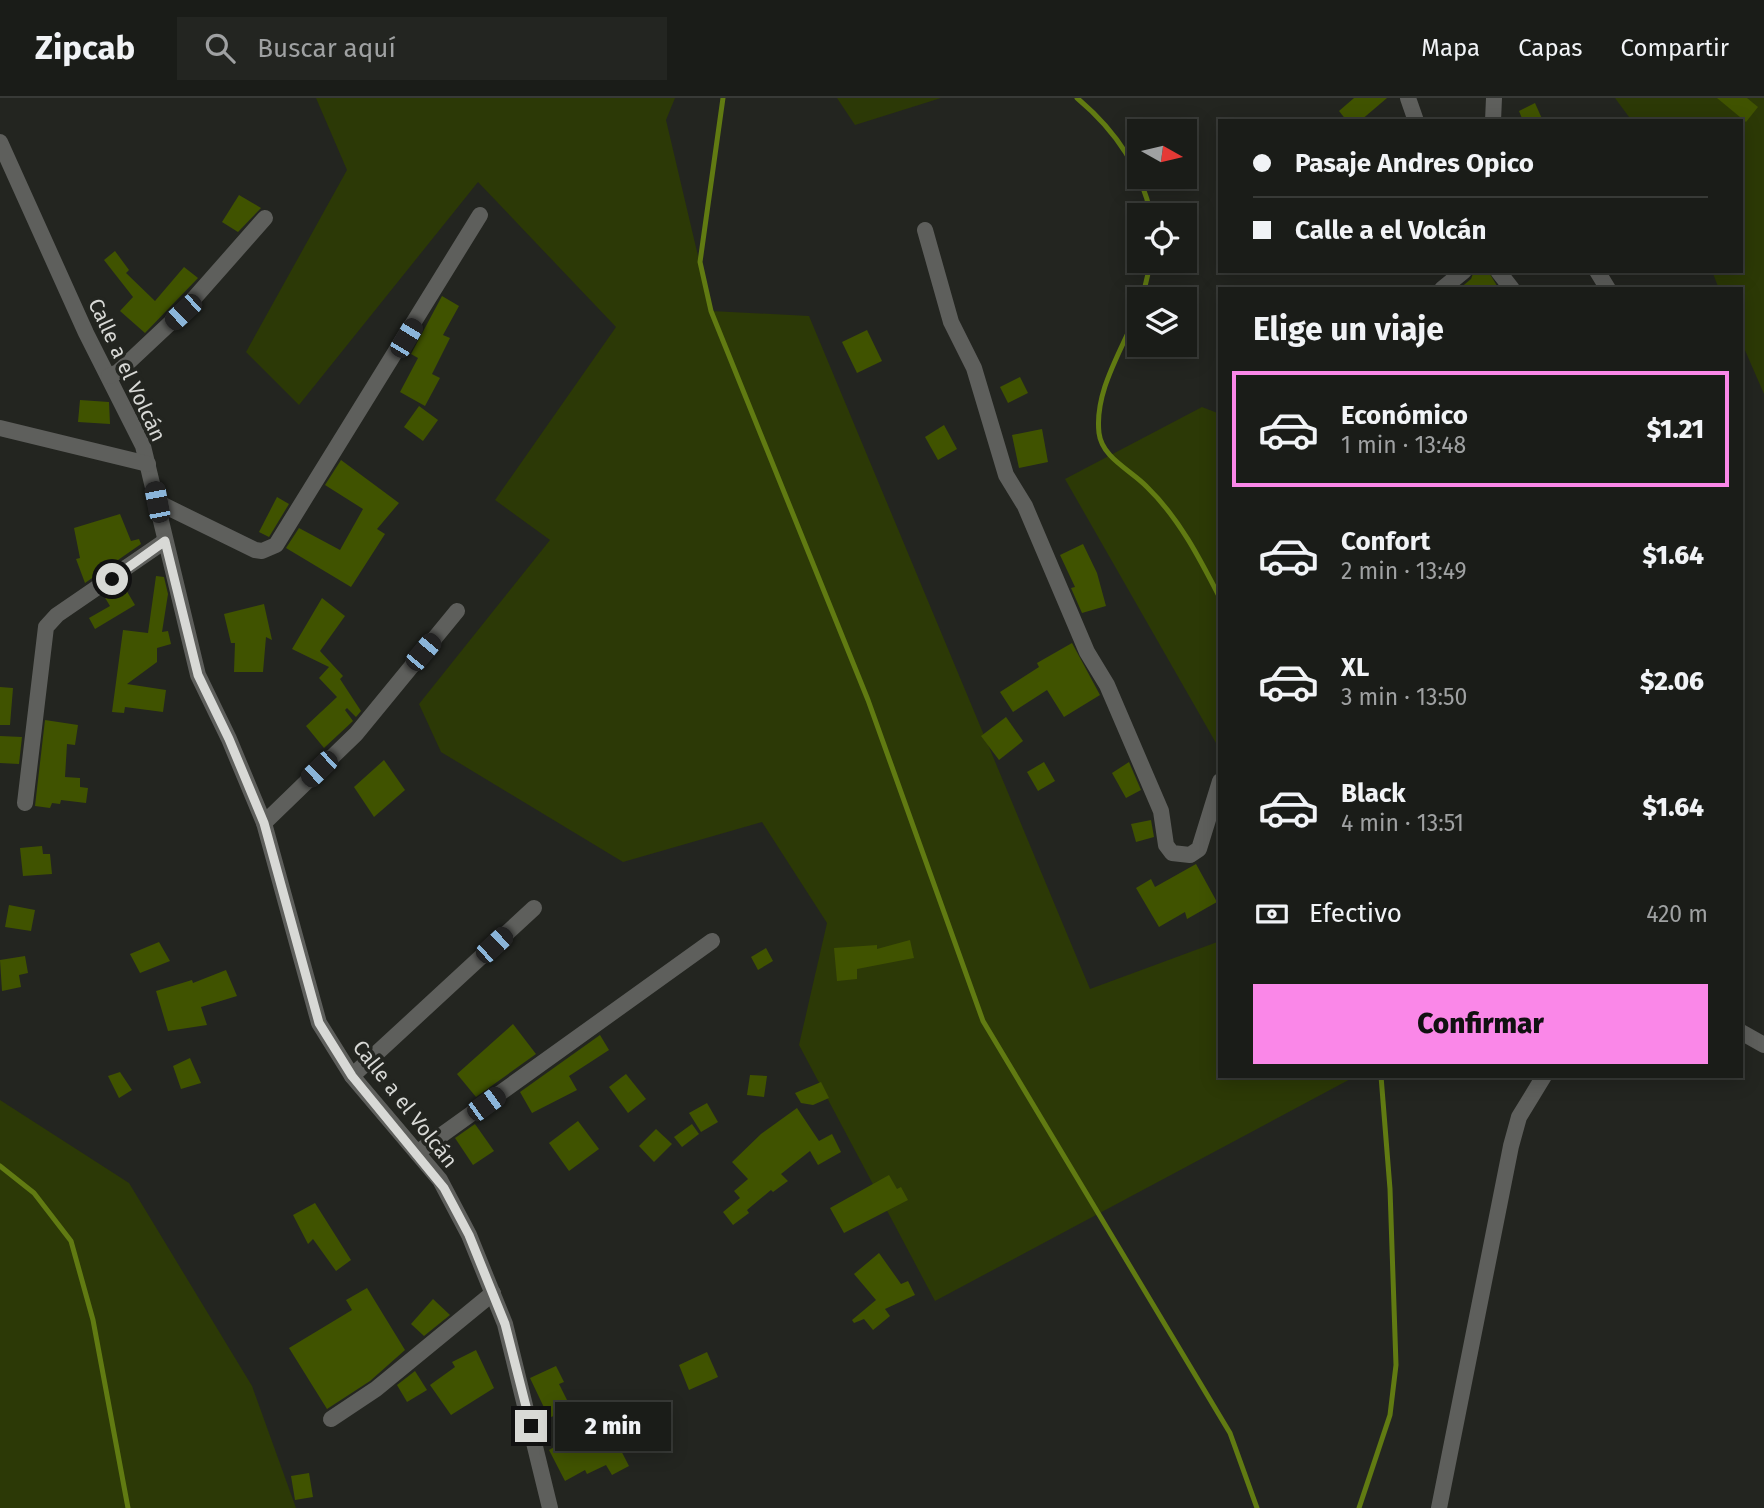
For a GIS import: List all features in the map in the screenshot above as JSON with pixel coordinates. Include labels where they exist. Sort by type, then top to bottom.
[{"type":"street","points":[[1408,98],[1415,119]]},
{"type":"street","points":[[1493,119],[1494,98]]},
{"type":"street","name":"Calle a el Volcán","points":[[0,142],[129,415],[148,464],[198,675],[229,739],[264,823],[319,1023],[352,1076],[418,1152],[444,1188],[505,1324],[550,1508]]},
{"type":"street","points":[[157,502],[255,550],[262,551],[276,545],[480,215]]},
{"type":"street","points":[[109,376],[118,372],[183,312],[265,218]]},
{"type":"street","points":[[925,229],[951,322],[974,368],[1006,475],[1025,506],[1087,652],[1107,685],[1161,811],[1166,845],[1172,853],[1181,857],[1199,849],[1218,787]]},
{"type":"street","points":[[1444,287],[1462,273]]},
{"type":"street","points":[[1500,273],[1510,287]]},
{"type":"street","points":[[0,428],[148,464]]},
{"type":"street","points":[[25,803],[42,635],[46,627],[57,615],[165,541]]},
{"type":"street","points":[[264,823],[356,734],[457,611]]},
{"type":"street","points":[[352,1076],[534,908]]},
{"type":"street","points":[[418,1152],[712,941]]},
{"type":"street","points":[[1743,1032],[1764,1045]]},
{"type":"street","points":[[1439,1508],[1511,1146],[1519,1117],[1544,1078]]},
{"type":"street","points":[[331,1419],[376,1389],[493,1293]]},
{"type":"green space","points":[[316,98],[675,98],[666,120],[711,311],[809,316],[1090,989],[1218,942],[1218,1078],[1352,1078],[935,1301],[799,1045],[827,923],[762,822],[623,862],[441,752],[419,704],[550,540],[495,500],[616,327],[478,182],[299,405],[246,352],[347,170]]},
{"type":"green space","points":[[837,98],[941,98],[855,125]]},
{"type":"green space","points":[[1615,98],[1764,98],[1764,394],[1743,346],[1743,287],[1718,287],[1713,273],[1743,273],[1743,119],[1631,119]]},
{"type":"green space","points":[[1202,407],[1218,413],[1218,747],[1065,479]]},
{"type":"green space","points":[[0,1100],[129,1183],[252,1386],[296,1508],[0,1508]]},
{"type":"building","points":[[1354,98],[1387,98],[1362,119],[1345,119],[1339,111]]},
{"type":"building","points":[[1717,98],[1747,98],[1758,107],[1746,122]]},
{"type":"building","points":[[1535,103],[1542,119],[1522,119],[1519,111]]},
{"type":"building","points":[[239,195],[261,208],[238,232],[222,222]]},
{"type":"building","points":[[115,251],[129,270],[126,273],[155,301],[184,267],[198,278],[145,333],[120,311],[133,297],[104,260]]},
{"type":"building","points":[[1473,273],[1489,273],[1498,287],[1461,287],[1471,279]]},
{"type":"building","points":[[442,296],[459,306],[443,335],[450,338],[432,374],[440,378],[425,406],[400,392],[418,358],[411,354]]},
{"type":"building","points":[[867,330],[882,361],[857,373],[842,342]]},
{"type":"building","points":[[1020,377],[1028,393],[1008,403],[1000,387]]},
{"type":"building","points":[[80,400],[109,402],[110,424],[78,422]]},
{"type":"building","points":[[419,406],[438,420],[423,441],[404,427]]},
{"type":"building","points":[[944,425],[957,449],[938,460],[925,437]]},
{"type":"building","points":[[1042,429],[1048,462],[1019,468],[1012,435]]},
{"type":"building","points":[[341,460],[399,503],[377,529],[385,534],[351,587],[286,548],[299,528],[340,550],[363,509],[325,485]]},
{"type":"building","points":[[277,497],[289,504],[269,537],[259,532]]},
{"type":"building","points":[[120,514],[131,541],[139,539],[141,544],[85,583],[76,559],[80,558],[74,528]]},
{"type":"building","points":[[1083,544],[1097,573],[1106,606],[1082,613],[1071,588],[1075,587],[1060,555]]},
{"type":"building","points":[[156,576],[164,577],[168,594],[162,632],[168,631],[171,644],[157,648],[157,662],[127,684],[166,690],[163,712],[125,707],[124,713],[112,712],[123,630],[148,633]]},
{"type":"building","points":[[122,583],[135,605],[95,629],[89,618],[110,606],[104,596]]},
{"type":"building","points":[[322,598],[345,616],[320,651],[343,676],[340,679],[361,711],[356,717],[347,708],[345,710],[353,721],[324,748],[306,726],[337,697],[319,678],[329,667],[292,649]]},
{"type":"building","points":[[264,604],[272,640],[266,637],[263,672],[234,672],[235,643],[231,643],[224,614]]},
{"type":"building","points":[[1072,643],[1100,695],[1064,717],[1047,690],[1013,712],[1000,692],[1039,667],[1037,663]]},
{"type":"building","points":[[0,687],[13,688],[10,725],[0,725]]},
{"type":"building","points":[[1006,717],[1023,741],[999,760],[981,736]]},
{"type":"building","points":[[45,720],[78,725],[75,745],[67,744],[65,777],[80,778],[80,787],[88,788],[86,803],[61,800],[60,804],[52,803],[50,808],[35,806]]},
{"type":"building","points":[[0,736],[22,737],[19,764],[0,763]]},
{"type":"building","points":[[384,760],[405,790],[374,817],[354,787]]},
{"type":"building","points":[[1044,762],[1055,781],[1038,791],[1027,772]]},
{"type":"building","points":[[1129,762],[1141,790],[1126,798],[1112,773]]},
{"type":"building","points":[[1151,820],[1154,837],[1136,842],[1131,824]]},
{"type":"building","points":[[42,846],[43,854],[50,854],[52,874],[23,876],[20,848]]},
{"type":"building","points":[[1196,864],[1217,902],[1187,919],[1185,912],[1159,927],[1136,888],[1151,879],[1155,887]]},
{"type":"building","points":[[9,905],[35,910],[31,931],[5,927]]},
{"type":"building","points":[[910,940],[914,958],[857,969],[857,979],[837,981],[834,948],[877,945],[877,949]]},
{"type":"building","points":[[159,942],[170,961],[140,973],[130,954]]},
{"type":"building","points":[[766,948],[773,961],[758,970],[751,957]]},
{"type":"building","points":[[25,956],[28,973],[19,975],[21,987],[2,991],[0,960]]},
{"type":"building","points":[[226,970],[237,996],[201,1007],[207,1025],[168,1031],[156,991],[192,980],[193,983]]},
{"type":"building","points":[[513,1024],[536,1054],[476,1097],[457,1074]]},
{"type":"building","points":[[600,1035],[609,1050],[569,1076],[577,1090],[532,1113],[520,1092]]},
{"type":"building","points":[[190,1058],[201,1083],[181,1089],[173,1066]]},
{"type":"building","points":[[120,1072],[132,1090],[119,1098],[108,1076]]},
{"type":"building","points":[[626,1074],[646,1099],[628,1113],[609,1087]]},
{"type":"building","points":[[750,1075],[767,1076],[764,1097],[747,1095]]},
{"type":"building","points":[[821,1082],[829,1098],[813,1105],[801,1103],[795,1093]]},
{"type":"building","points":[[707,1103],[718,1122],[701,1132],[689,1113]]},
{"type":"building","points":[[797,1108],[819,1141],[832,1134],[841,1152],[818,1165],[810,1151],[781,1174],[788,1181],[773,1192],[771,1190],[733,1225],[723,1212],[740,1198],[734,1191],[748,1179],[732,1162],[761,1134]]},
{"type":"building","points":[[578,1121],[599,1149],[569,1171],[549,1143]]},
{"type":"building","points":[[475,1124],[494,1151],[473,1165],[455,1138]]},
{"type":"building","points":[[692,1124],[699,1134],[682,1147],[674,1137]]},
{"type":"building","points":[[656,1129],[672,1144],[654,1162],[639,1146]]},
{"type":"building","points":[[889,1175],[897,1189],[901,1187],[908,1200],[844,1233],[830,1208]]},
{"type":"building","points":[[315,1203],[351,1260],[336,1271],[313,1239],[308,1244],[293,1215]]},
{"type":"building","points":[[879,1253],[901,1284],[908,1281],[915,1295],[885,1309],[890,1316],[873,1330],[864,1319],[854,1323],[852,1320],[876,1300],[854,1274]]},
{"type":"building","points":[[367,1288],[405,1350],[370,1381],[327,1409],[289,1348],[352,1310],[346,1300]]},
{"type":"building","points":[[433,1299],[450,1315],[424,1336],[411,1324]]},
{"type":"building","points":[[476,1350],[494,1388],[451,1415],[430,1385],[455,1367],[452,1362]]},
{"type":"building","points":[[707,1352],[718,1377],[689,1390],[679,1365]]},
{"type":"building","points":[[556,1366],[564,1382],[559,1384],[571,1408],[549,1418],[530,1378]]},
{"type":"building","points":[[415,1371],[427,1390],[407,1402],[397,1385]]},
{"type":"building","points":[[586,1429],[595,1445],[613,1435],[629,1466],[612,1475],[606,1465],[587,1474],[585,1470],[565,1481],[549,1450]]},
{"type":"building","points":[[309,1473],[313,1497],[295,1500],[291,1476]]},
{"type":"waterway","points":[[723,98],[700,262],[711,311],[868,700],[983,1021],[1230,1433],[1257,1508]]},
{"type":"waterway","points":[[1077,98],[1103,123],[1124,150],[1133,165],[1148,203]]},
{"type":"waterway","points":[[1145,287],[1148,273]]},
{"type":"waterway","points":[[1127,335],[1101,400],[1101,442],[1111,457],[1159,499],[1179,525],[1218,594]]},
{"type":"waterway","points":[[1359,1508],[1390,1415],[1396,1365],[1390,1189],[1381,1078]]},
{"type":"waterway","points":[[0,1166],[34,1193],[71,1241],[93,1320],[128,1508]]},
{"type":"route","points":[[112,579],[165,541],[198,675],[229,739],[264,823],[319,1023],[352,1076],[374,1105],[440,1180],[469,1235],[505,1324],[531,1426]]}]
